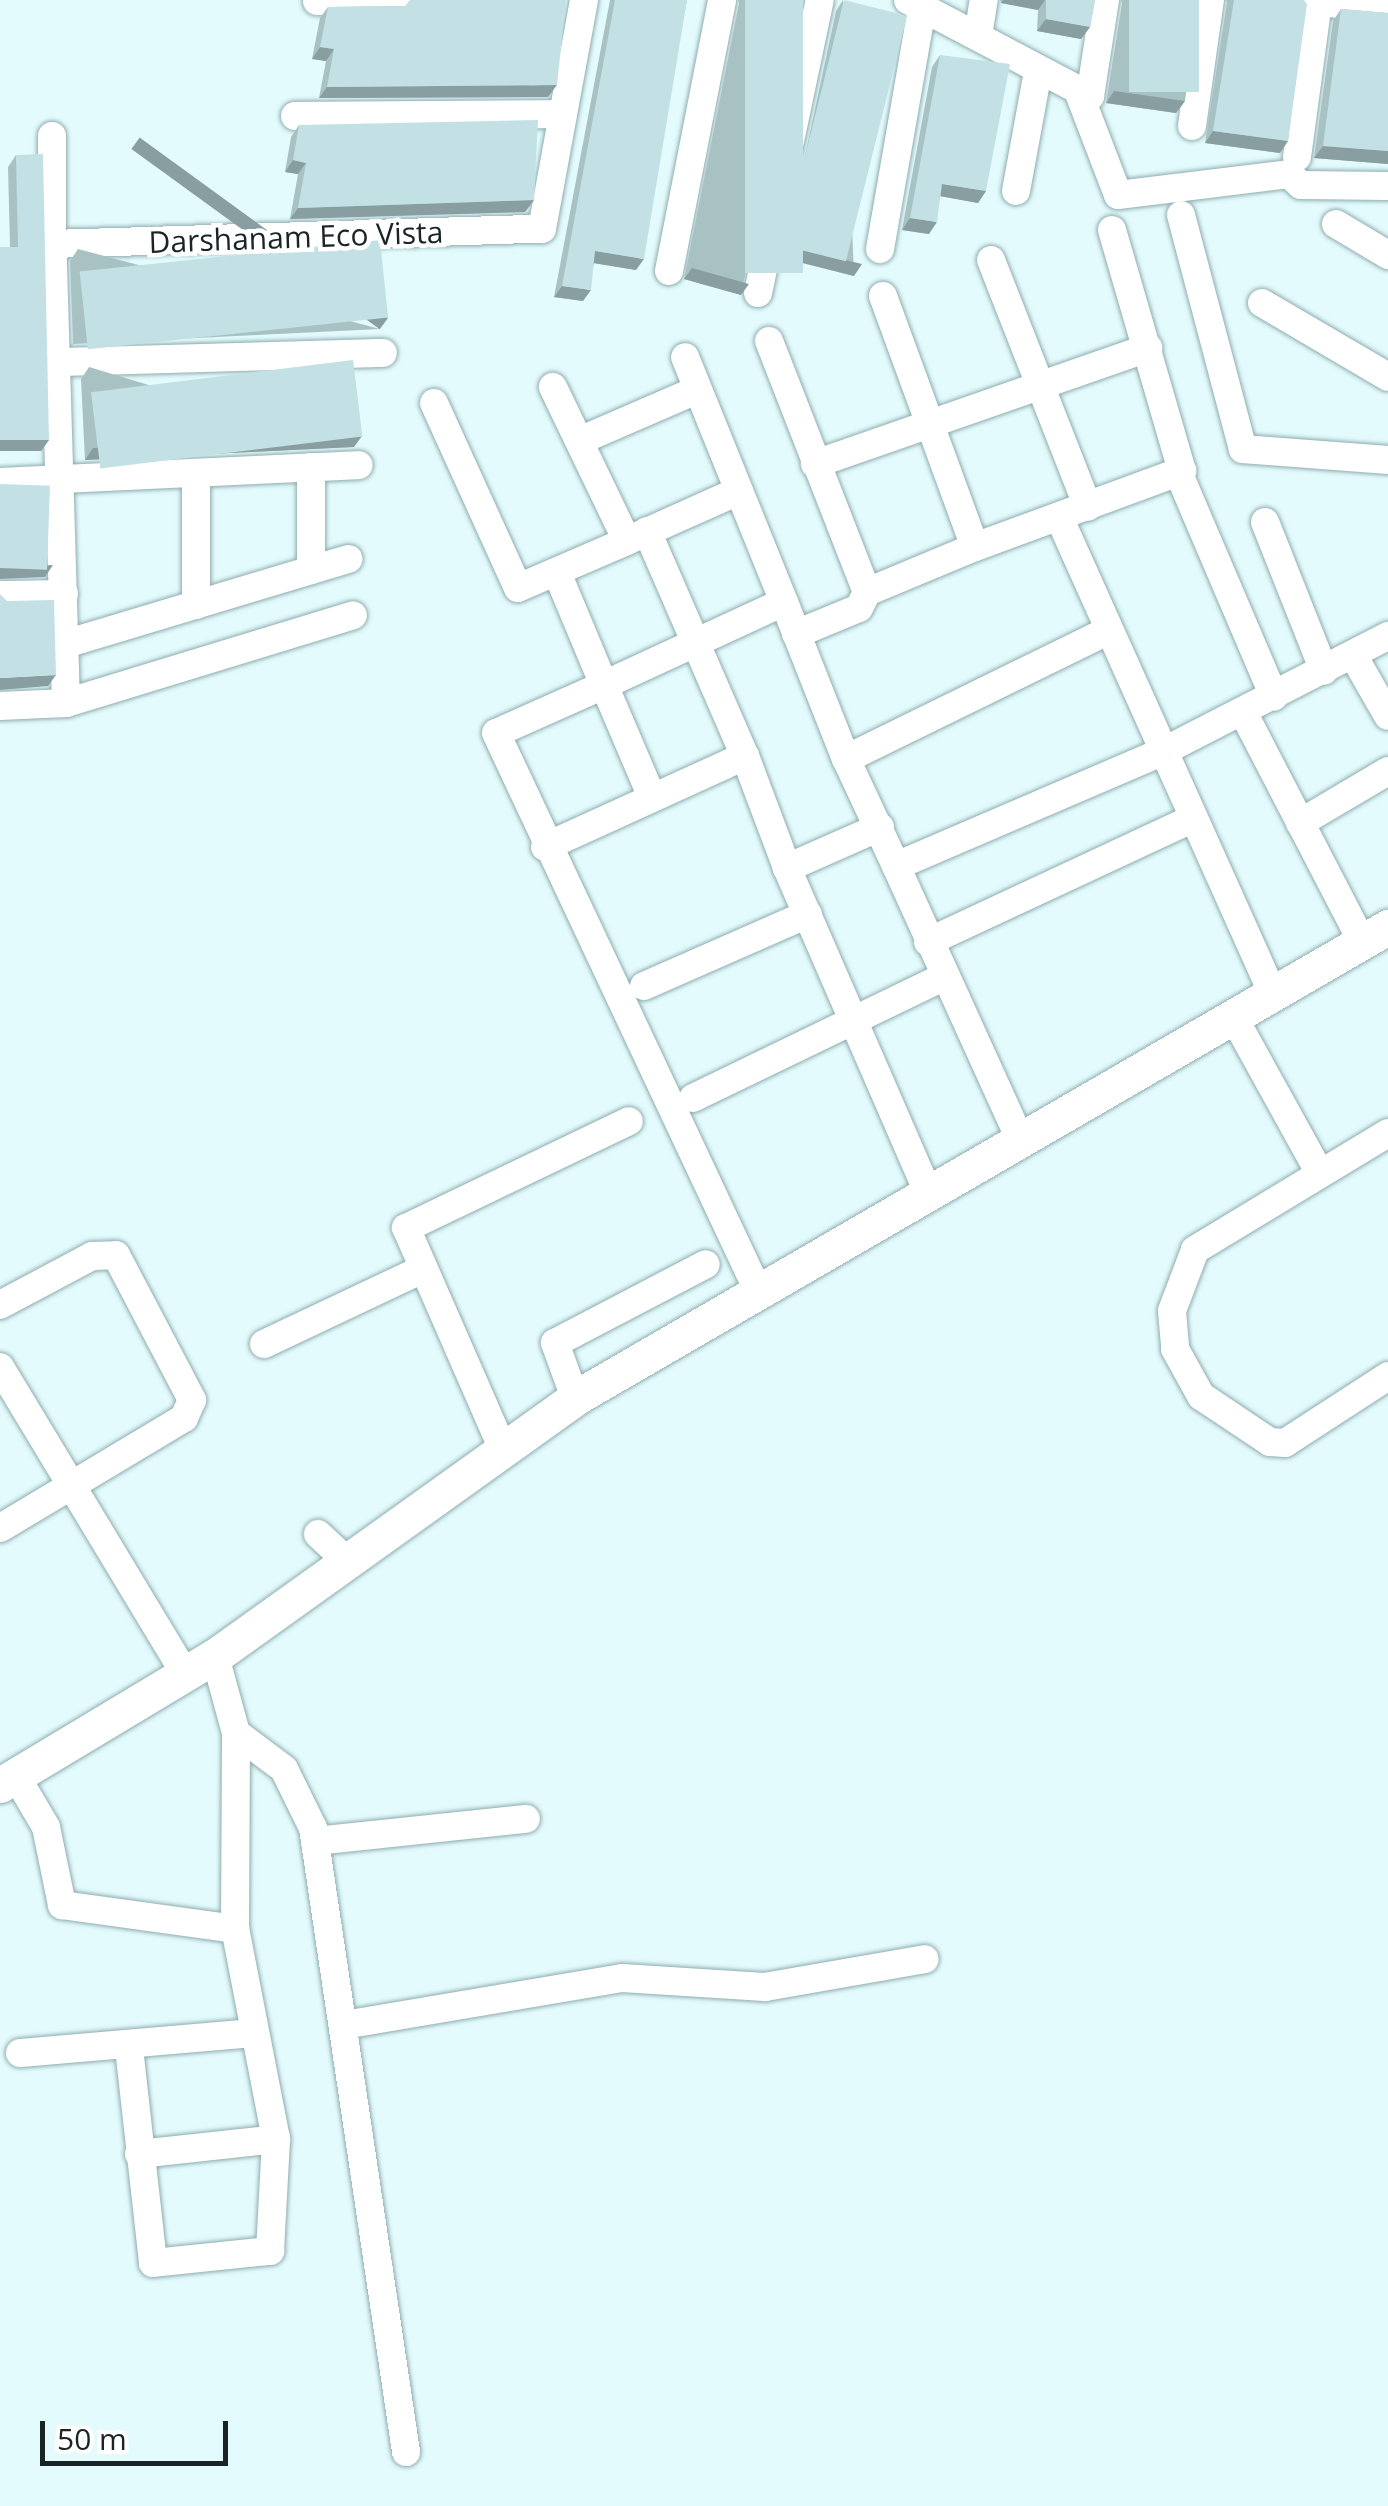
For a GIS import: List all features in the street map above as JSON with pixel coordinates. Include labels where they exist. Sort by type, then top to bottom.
[{"type":"main road","points":[[8,1780],[201,1666],[501,1444],[760,1294],[927,1190],[1375,935]]},
{"type":"street","points":[[318,1],[396,0]]},
{"type":"street","name":"Darshanam Eco Vista","points":[[52,244],[538,230],[584,0]]},
{"type":"street","points":[[669,270],[722,0]]},
{"type":"street","points":[[758,293],[820,0]]},
{"type":"street","points":[[978,36],[984,0]]},
{"type":"street","points":[[1080,96],[1096,91],[1104,0]]},
{"type":"street","points":[[1192,126],[1210,0]]},
{"type":"street","points":[[1297,157],[1311,1],[1388,10]]},
{"type":"street","points":[[880,249],[915,4],[1080,96],[1118,195],[1289,174],[1301,185],[1388,186]]},
{"type":"street","points":[[1016,191],[1038,72]]},
{"type":"street","points":[[295,116],[563,114]]},
{"type":"street","points":[[52,136],[66,703]]},
{"type":"street","points":[[1181,215],[1244,449],[1388,460]]},
{"type":"street","points":[[1336,224],[1388,255]]},
{"type":"street","points":[[1112,230],[1148,348],[1178,474],[1274,697]]},
{"type":"street","points":[[991,260],[1088,507]]},
{"type":"street","points":[[883,296],[975,547]]},
{"type":"street","points":[[1262,304],[1388,377]]},
{"type":"street","points":[[768,340],[867,592]]},
{"type":"street","points":[[815,464],[1148,348]]},
{"type":"street","points":[[57,362],[384,353]]},
{"type":"street","points":[[685,357],[734,494],[784,602],[846,759],[1019,1137]]},
{"type":"street","points":[[553,386],[579,441],[637,536],[692,643],[744,756],[787,868],[927,1190]]},
{"type":"street","points":[[579,441],[697,390]]},
{"type":"street","points":[[434,403],[510,586],[558,575],[734,494]]},
{"type":"street","points":[[0,482],[358,465]]},
{"type":"street","points":[[311,467],[312,570]]},
{"type":"street","points":[[196,473],[196,605]]},
{"type":"street","points":[[796,634],[859,608],[867,592],[975,547],[1178,474]]},
{"type":"street","points":[[1059,516],[1107,631],[1272,992]]},
{"type":"street","points":[[1266,522],[1324,670]]},
{"type":"street","points":[[65,644],[350,559]]},
{"type":"street","points":[[558,575],[651,794]]},
{"type":"street","points":[[0,595],[64,594]]},
{"type":"street","points":[[760,1294],[544,847],[496,733],[784,602]]},
{"type":"street","points":[[0,706],[66,703],[353,615]]},
{"type":"street","points":[[846,759],[1107,631]]},
{"type":"street","points":[[896,866],[1244,714],[1388,636]]},
{"type":"street","points":[[1353,655],[1388,716]]},
{"type":"street","points":[[1244,714],[1300,823],[1375,935]]},
{"type":"street","points":[[544,847],[651,794],[744,756]]},
{"type":"street","points":[[1300,823],[1388,771]]},
{"type":"street","points":[[928,942],[1192,819]]},
{"type":"street","points":[[787,868],[880,828]]},
{"type":"street","points":[[644,986],[808,914]]},
{"type":"street","points":[[693,1098],[856,1024],[944,977]]},
{"type":"street","points":[[1232,1016],[1320,1172]]},
{"type":"street","points":[[501,1444],[423,1269],[408,1226],[629,1121]]},
{"type":"street","points":[[1388,1133],[1195,1250],[1180,1269],[1175,1349],[1201,1396],[1277,1444],[1388,1376]]},
{"type":"street","points":[[0,1305],[92,1256],[116,1255],[190,1389],[184,1418],[0,1528]]},
{"type":"street","points":[[576,1398],[555,1343],[706,1264]]},
{"type":"street","points":[[264,1344],[423,1269]]},
{"type":"street","points":[[0,1367],[72,1487],[201,1666],[236,1733],[284,1769],[314,1840],[344,2025],[357,2167],[406,2452]]},
{"type":"street","points":[[318,1534],[346,1560]]},
{"type":"street","points":[[129,2048],[153,2263],[270,2252],[276,2139],[235,1930],[236,1733]]},
{"type":"street","points":[[8,1780],[46,1827],[62,1905],[235,1930]]},
{"type":"street","points":[[314,1840],[526,1819]]},
{"type":"street","points":[[344,2025],[622,1978],[766,1987],[925,1960]]},
{"type":"street","points":[[20,2053],[129,2048],[252,2032]]},
{"type":"street","points":[[139,2154],[276,2139]]},
{"type":"building","points":[[410,0],[566,0],[557,85],[327,87],[334,49],[320,47],[328,7],[405,6]]},
{"type":"building","points":[[615,0],[687,0],[644,259],[595,251],[591,290],[562,286]]},
{"type":"building","points":[[745,0],[803,0],[803,273],[745,273]]},
{"type":"building","points":[[844,0],[907,16],[846,261],[783,245]]},
{"type":"building","points":[[1046,0],[1095,0],[1090,27],[1046,19]]},
{"type":"building","points":[[1129,0],[1199,0],[1199,92],[1129,92]]},
{"type":"building","points":[[1234,0],[1304,0],[1307,4],[1288,141],[1213,131]]},
{"type":"building","points":[[1341,9],[1388,13],[1388,151],[1323,146]]},
{"type":"building","points":[[940,55],[1010,64],[986,191],[942,184],[937,222],[910,218]]},
{"type":"building","points":[[538,120],[534,200],[298,208],[306,163],[293,160],[299,125]]},
{"type":"building","points":[[43,154],[49,440],[0,440],[0,247],[18,247],[16,155]]},
{"type":"building","points":[[380,240],[388,318],[88,349],[80,272]]},
{"type":"building","points":[[353,360],[362,436],[100,469],[91,392]]},
{"type":"building","points":[[0,484],[50,486],[47,570],[0,568]]},
{"type":"building","points":[[0,594],[7,601],[54,600],[56,675],[0,678]]}]
